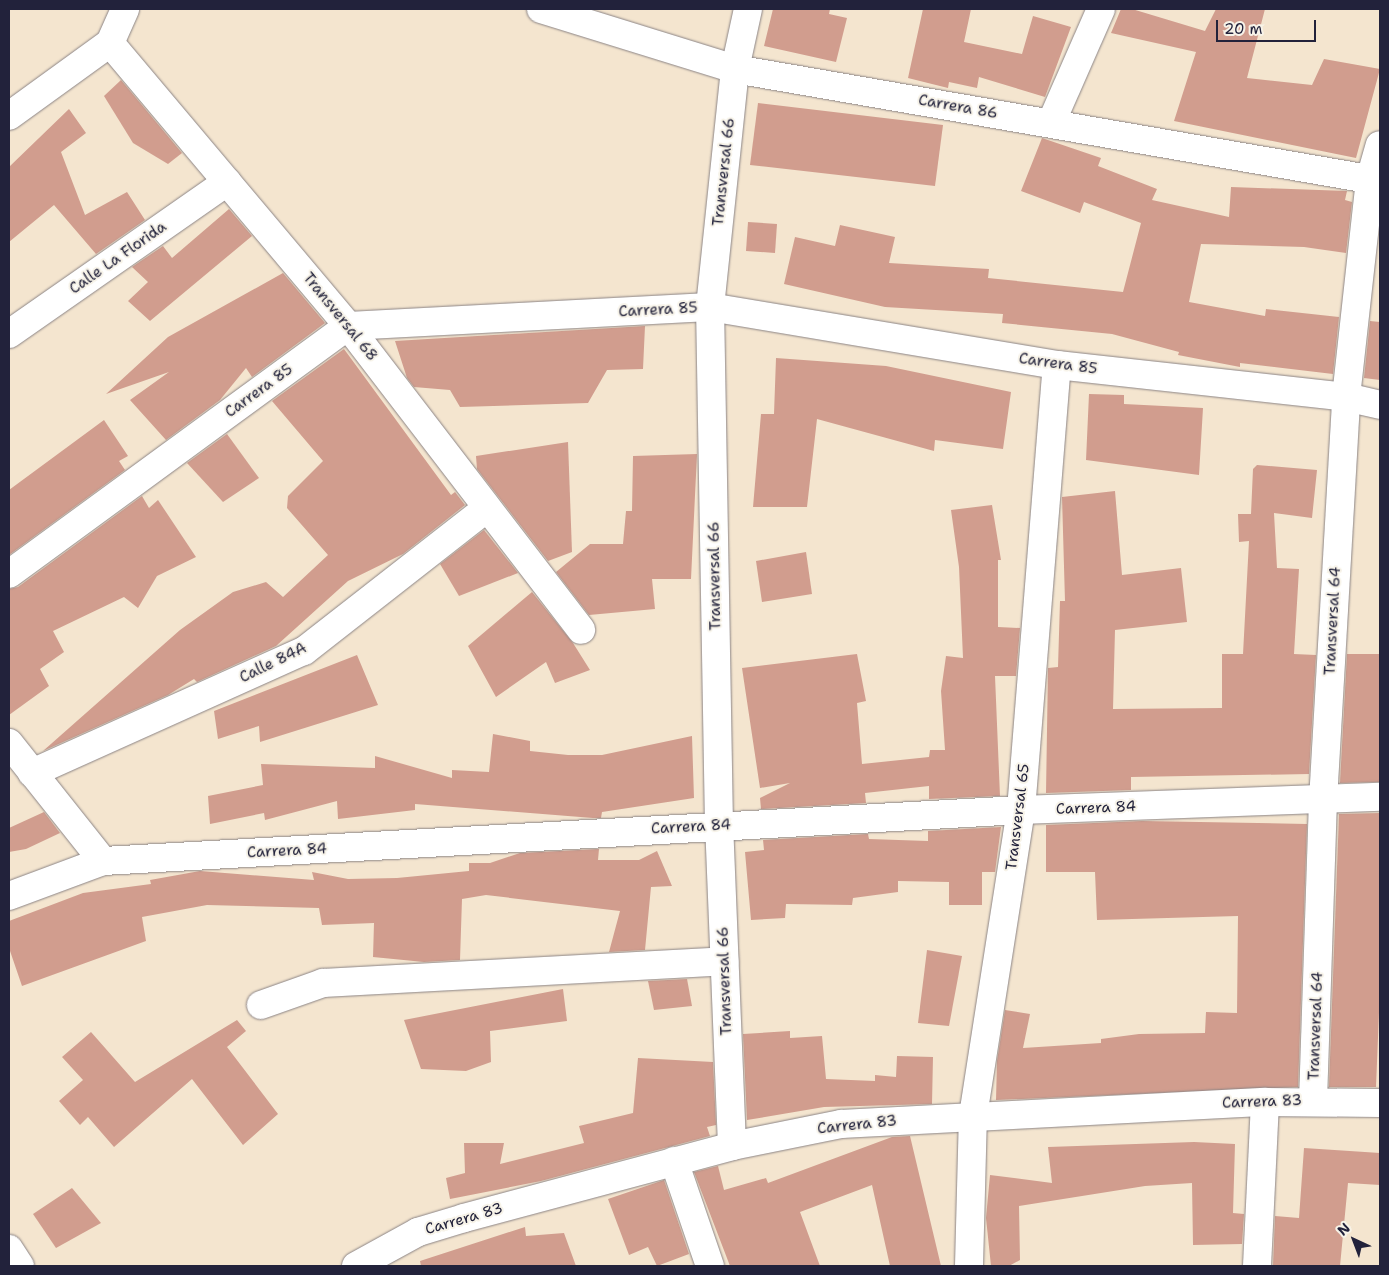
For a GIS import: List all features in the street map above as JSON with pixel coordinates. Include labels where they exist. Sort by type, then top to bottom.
[{"type":"street","points":[[9,116],[110,43],[126,9]]},
{"type":"street","name":"Carrera 86","points":[[541,9],[735,69],[1375,180]]},
{"type":"street","name":"Transversal 66","points":[[732,1146],[719,826],[710,307],[735,69],[748,9]]},
{"type":"street","points":[[1051,123],[1100,9]]},
{"type":"street","name":"Transversal 68","points":[[110,43],[348,326],[581,630]]},
{"type":"street","name":"Transversal 64","points":[[1314,1100],[1323,801],[1346,397],[1380,145]]},
{"type":"street","name":"Calle La Florida","points":[[9,334],[227,182]]},
{"type":"street","name":"Carrera 85","points":[[9,574],[348,326],[710,307],[1057,365],[1346,397],[1380,406]]},
{"type":"street","name":"Transversal 65","points":[[969,1266],[973,1116],[1021,810],[1057,365]]},
{"type":"street","name":"Calle 84A","points":[[32,773],[304,651],[487,508]]},
{"type":"street","points":[[9,744],[103,861]]},
{"type":"street","name":"Carrera 84","points":[[9,896],[103,861],[1021,810],[1323,801],[1380,797]]},
{"type":"street","points":[[261,1005],[323,983],[724,961]]},
{"type":"street","name":"Carrera 83","points":[[356,1266],[418,1232],[732,1146],[841,1124],[1314,1100],[1380,1102]]},
{"type":"street","points":[[1257,1266],[1265,1102]]},
{"type":"street","points":[[674,1161],[710,1266]]},
{"type":"street","points":[[9,1249],[20,1266]]},
{"type":"building","points":[[773,9],[830,9],[829,14],[847,18],[836,62],[764,46]]},
{"type":"building","points":[[923,9],[971,9],[964,42],[1022,54],[1033,16],[1071,27],[1045,97],[979,77],[977,88],[949,82],[948,88],[908,78]]},
{"type":"building","points":[[1121,9],[1132,9],[1205,31],[1216,9],[1265,9],[1247,78],[1312,85],[1324,59],[1380,69],[1356,158],[1174,121],[1196,52],[1111,33]]},
{"type":"building","points":[[121,80],[182,153],[168,164],[133,143],[104,96]]},
{"type":"building","points":[[758,103],[943,125],[935,186],[750,165]]},
{"type":"building","points":[[69,109],[86,133],[61,152],[85,215],[127,192],[145,220],[96,254],[54,205],[9,242],[9,167]]},
{"type":"building","points":[[1042,138],[1101,158],[1098,166],[1157,189],[1152,200],[1229,217],[1231,187],[1347,191],[1345,200],[1352,202],[1346,253],[1304,247],[1201,244],[1189,302],[1265,316],[1266,309],[1339,317],[1333,374],[1240,363],[1240,367],[1178,355],[1179,352],[1112,334],[1002,323],[1003,314],[885,307],[784,284],[795,237],[835,246],[840,225],[895,237],[889,263],[989,269],[988,278],[1123,292],[1141,223],[1084,202],[1080,213],[1021,191]]},
{"type":"building","points":[[229,209],[252,236],[150,321],[128,301],[148,282],[132,267],[163,246],[172,258]]},
{"type":"building","points":[[748,222],[777,224],[775,253],[746,251]]},
{"type":"building","points":[[283,273],[325,323],[252,377],[246,368],[220,400],[166,440],[130,400],[169,372],[106,394],[168,337]]},
{"type":"building","points":[[1370,321],[1380,322],[1380,380],[1364,378]]},
{"type":"building","points":[[645,326],[643,369],[607,370],[588,403],[460,407],[450,390],[414,387],[407,378],[395,341]]},
{"type":"building","points":[[344,349],[451,495],[455,492],[465,505],[403,554],[348,581],[276,646],[197,682],[194,679],[168,695],[43,751],[180,630],[233,592],[266,582],[283,597],[328,555],[287,508],[288,496],[323,461],[272,401]]},
{"type":"building","points":[[776,358],[886,366],[1011,392],[1003,449],[935,440],[934,451],[817,419],[807,507],[753,507],[761,414],[774,414]]},
{"type":"building","points":[[1089,394],[1124,395],[1124,404],[1203,408],[1199,475],[1086,460]]},
{"type":"building","points":[[104,420],[128,456],[119,461],[125,470],[9,555],[9,490]]},
{"type":"building","points":[[227,434],[259,478],[223,502],[187,463]]},
{"type":"building","points":[[568,442],[572,552],[548,561],[477,469],[476,456]]},
{"type":"building","points":[[697,454],[691,579],[652,579],[655,609],[589,615],[556,572],[590,544],[623,544],[626,511],[632,511],[633,456]]},
{"type":"building","points":[[1257,465],[1317,470],[1312,518],[1274,513],[1277,568],[1299,569],[1294,654],[1316,655],[1309,774],[1131,777],[1131,790],[1046,793],[1048,668],[1058,667],[1060,601],[1065,601],[1062,497],[1115,491],[1122,575],[1181,568],[1187,622],[1115,630],[1113,709],[1222,708],[1222,654],[1243,654],[1249,541],[1239,542],[1238,514],[1251,514],[1253,469]]},
{"type":"building","points":[[142,496],[149,508],[158,500],[196,557],[157,576],[138,608],[124,597],[53,631],[64,652],[40,669],[49,686],[9,715],[9,589],[18,587]]},
{"type":"building","points":[[992,505],[1001,560],[998,560],[998,627],[1020,628],[1016,676],[995,676],[1000,796],[929,799],[929,786],[865,793],[866,803],[761,809],[760,798],[790,783],[760,788],[742,668],[857,654],[866,701],[857,703],[862,764],[929,757],[930,750],[945,750],[941,691],[946,656],[963,658],[959,567],[951,510]]},
{"type":"building","points":[[484,530],[518,573],[459,596],[440,564]]},
{"type":"building","points":[[806,552],[812,594],[762,602],[756,561]]},
{"type":"building","points":[[532,592],[573,643],[590,670],[555,683],[546,662],[496,697],[468,646]]},
{"type":"building","points":[[1347,654],[1380,654],[1380,782],[1340,783]]},
{"type":"building","points":[[357,655],[378,705],[260,742],[259,726],[218,739],[214,711]]},
{"type":"building","points":[[493,734],[530,741],[530,751],[568,755],[602,755],[692,736],[694,798],[602,812],[601,818],[415,804],[415,810],[338,819],[337,801],[265,820],[264,813],[210,824],[208,796],[263,785],[261,764],[375,768],[375,756],[452,778],[452,770],[489,772]]},
{"type":"building","points":[[44,812],[60,833],[26,849],[9,852],[9,828]]},
{"type":"building","points":[[1380,813],[1380,988],[1376,1087],[1329,1087],[1339,814]]},
{"type":"building","points":[[1142,821],[1307,824],[1298,1087],[996,1100],[997,1061],[1005,1010],[1030,1014],[1023,1048],[1101,1043],[1101,1039],[1139,1034],[1205,1033],[1206,1012],[1237,1013],[1238,916],[1097,920],[1095,872],[1046,872],[1046,825]]},
{"type":"building","points":[[1001,827],[995,872],[982,872],[982,905],[949,905],[949,882],[898,881],[898,892],[853,898],[852,905],[786,904],[785,918],[751,920],[745,852],[764,850],[763,840],[868,834],[869,839],[928,841],[928,831]]},
{"type":"building","points":[[599,849],[598,860],[639,860],[657,851],[672,886],[651,887],[645,950],[609,952],[620,911],[486,895],[462,899],[460,960],[424,962],[373,957],[374,923],[322,925],[319,908],[207,905],[142,917],[146,941],[22,986],[9,948],[9,921],[83,893],[151,884],[150,880],[200,871],[314,880],[312,872],[348,879],[397,878],[469,871],[469,863],[490,863],[520,853]]},
{"type":"building","points":[[927,950],[962,956],[949,1026],[918,1023]]},
{"type":"building","points":[[687,979],[692,1006],[654,1010],[648,981]]},
{"type":"building","points":[[563,989],[567,1021],[490,1031],[491,1062],[466,1071],[421,1069],[404,1020]]},
{"type":"building","points":[[237,1020],[246,1031],[227,1047],[278,1114],[243,1145],[192,1079],[114,1147],[88,1117],[80,1125],[59,1101],[83,1080],[62,1057],[91,1032],[135,1082]]},
{"type":"building","points":[[790,1031],[790,1038],[822,1036],[826,1079],[875,1081],[875,1075],[896,1077],[897,1056],[933,1057],[932,1104],[824,1107],[747,1120],[743,1034]]},
{"type":"building","points":[[638,1058],[713,1062],[716,1125],[707,1127],[710,1136],[541,1181],[450,1199],[446,1178],[465,1173],[464,1143],[504,1143],[500,1164],[584,1143],[579,1126],[633,1113]]},
{"type":"building","points":[[910,1136],[941,1266],[890,1266],[872,1185],[800,1212],[820,1266],[730,1266],[694,1172],[718,1166],[724,1190],[766,1178],[768,1183],[892,1137]]},
{"type":"building","points":[[1194,1142],[1235,1144],[1233,1213],[1244,1214],[1242,1244],[1193,1245],[1192,1183],[1145,1186],[1019,1206],[1020,1260],[1009,1266],[991,1266],[986,1218],[990,1175],[1052,1183],[1048,1147]]},
{"type":"building","points":[[1304,1148],[1380,1153],[1380,1185],[1348,1183],[1340,1266],[1273,1266],[1275,1216],[1299,1218]]},
{"type":"building","points":[[664,1180],[689,1254],[657,1266],[648,1247],[629,1255],[608,1199]]},
{"type":"building","points":[[72,1188],[101,1223],[56,1248],[33,1214]]},
{"type":"building","points":[[525,1227],[526,1236],[564,1233],[576,1266],[421,1266],[420,1261]]}]
